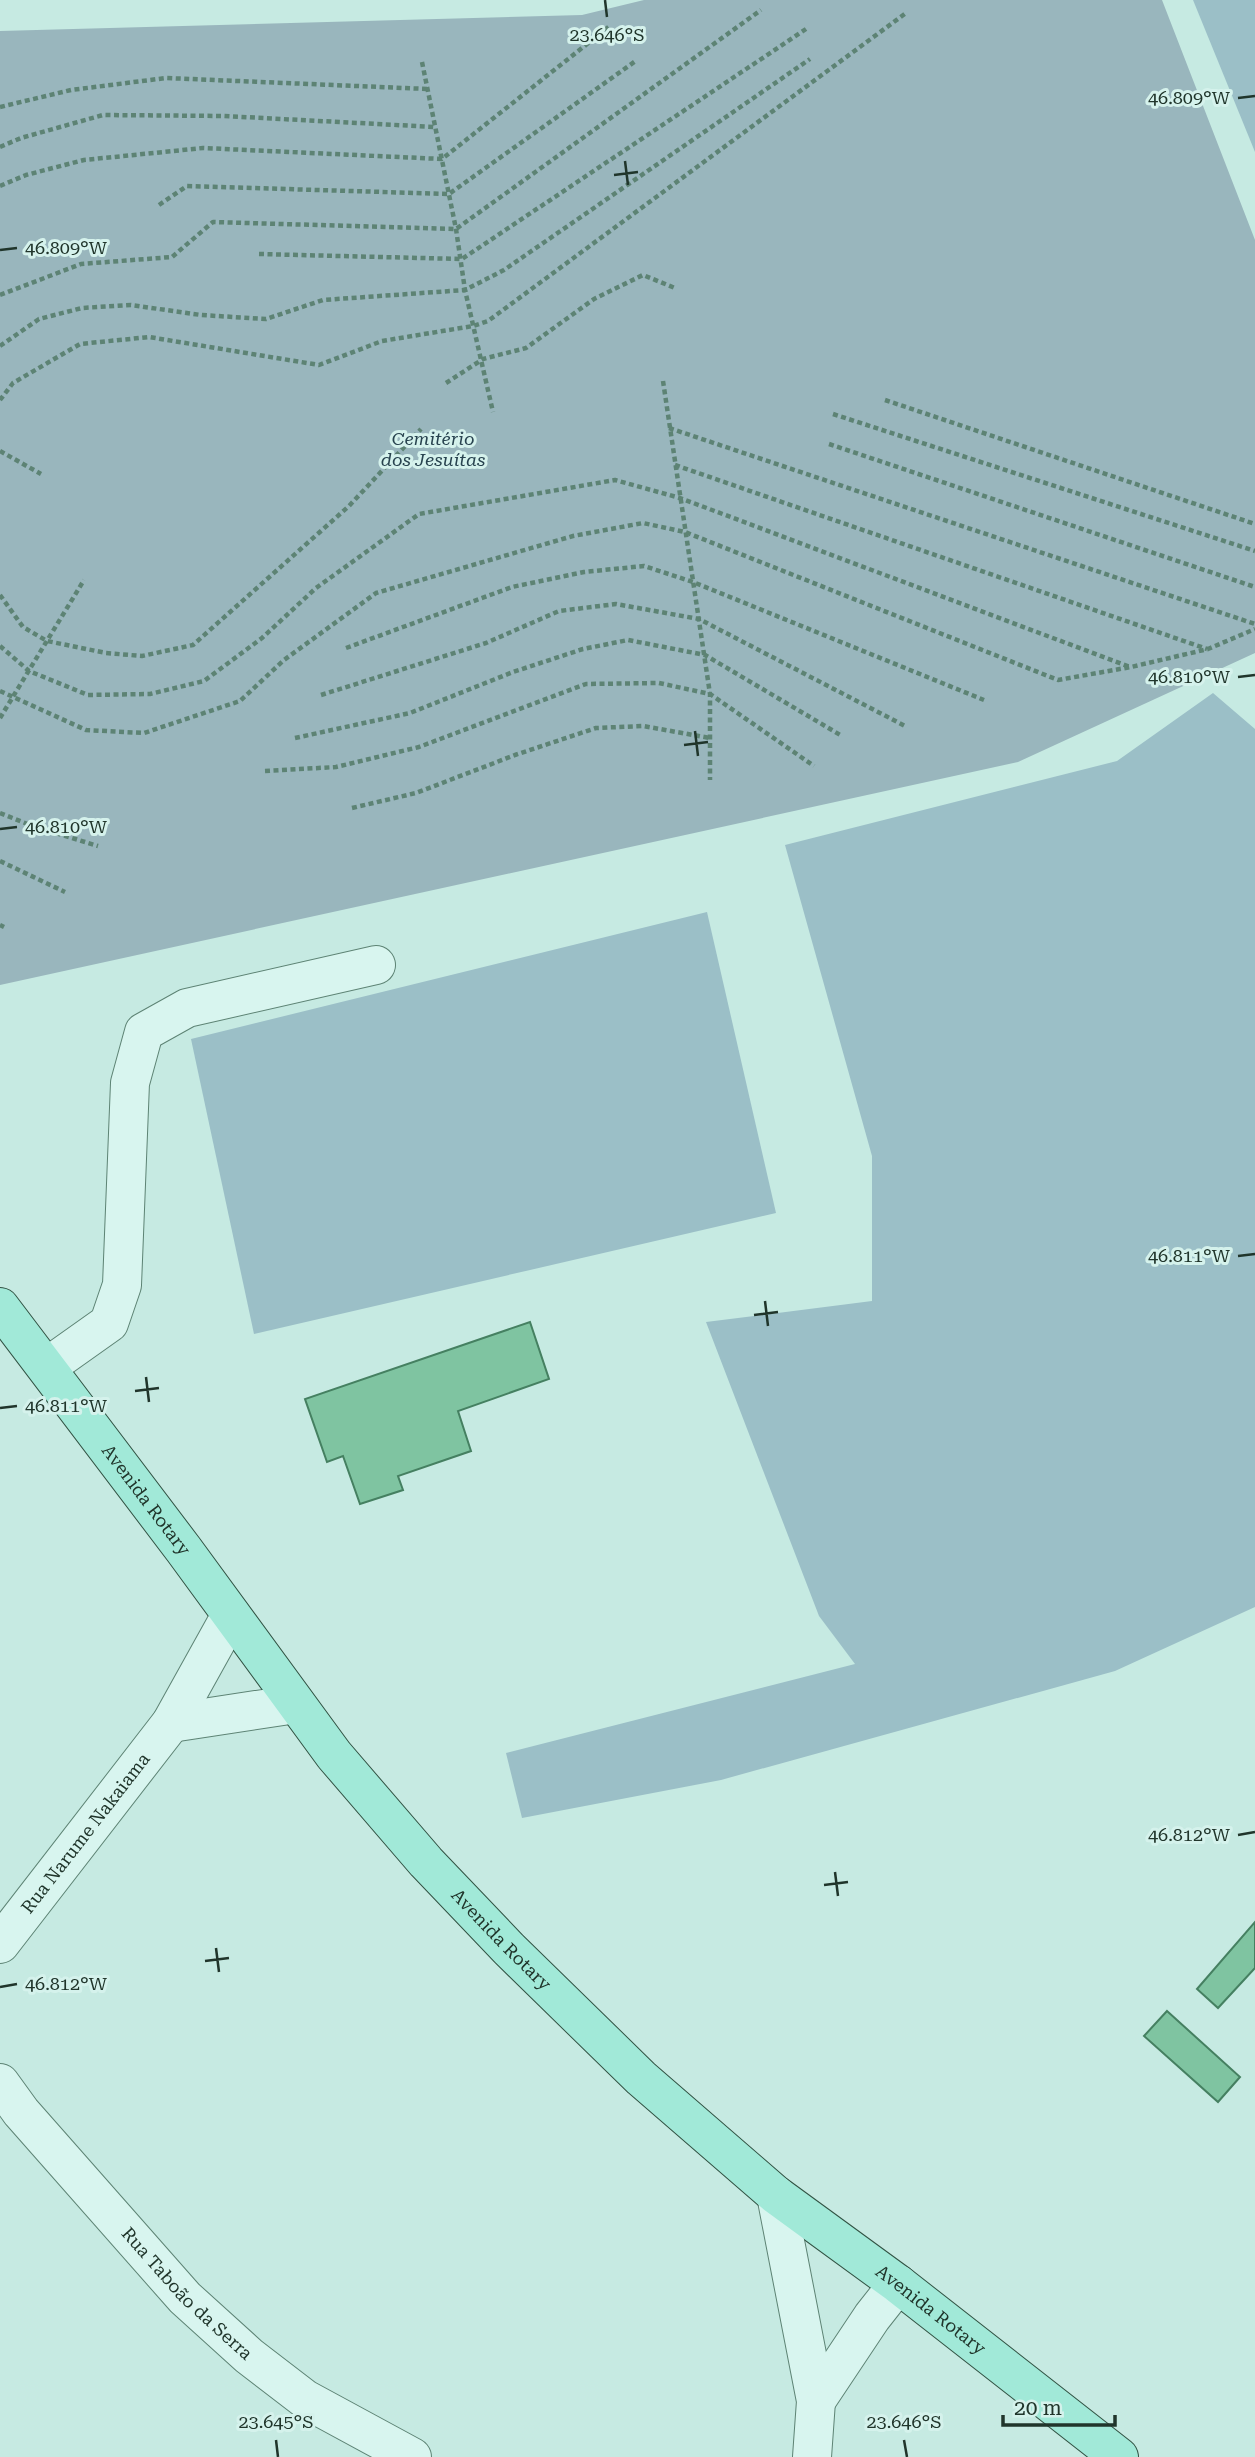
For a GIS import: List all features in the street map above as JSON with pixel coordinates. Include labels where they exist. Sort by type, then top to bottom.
[{"type":"main road","name":"Avenida Rotary","points":[[0,1307],[334,1755],[426,1863],[509,1949],[641,2078],[776,2194],[898,2284],[1119,2457]]},
{"type":"street","points":[[47,1367],[109,1323],[122,1285],[130,1083],[144,1032],[187,1008],[376,965]]},
{"type":"street","name":"Rua Narume Nakaiama","points":[[0,1944],[171,1723],[231,1615]]},
{"type":"street","points":[[171,1723],[296,1704]]},
{"type":"street","name":"Rua Taboão da Serra","points":[[0,2083],[21,2112],[185,2298],[249,2356],[305,2399],[412,2457]]},
{"type":"street","points":[[776,2194],[816,2401],[812,2457]]},
{"type":"street","points":[[816,2401],[872,2317],[898,2284]]},
{"type":"path","points":[[0,295],[81,264],[172,257],[213,222],[456,229],[761,10]]},
{"type":"path","points":[[0,400],[13,383],[80,344],[149,337],[319,365],[382,341],[473,326],[488,321],[905,13]]},
{"type":"path","points":[[0,186],[26,175],[84,160],[203,148],[442,159],[611,25]]},
{"type":"path","points":[[258,254],[462,259],[806,29]]},
{"type":"path","points":[[0,346],[39,319],[82,308],[131,305],[201,315],[266,319],[323,300],[465,290],[504,270],[810,59]]},
{"type":"path","points":[[159,205],[187,186],[449,194],[637,60]]},
{"type":"path","points":[[422,62],[462,259],[465,290],[494,412]]},
{"type":"path","points":[[0,107],[71,90],[166,78],[428,89]]},
{"type":"path","points":[[0,147],[21,138],[103,115],[224,116],[435,127]]},
{"type":"path","points":[[446,383],[482,359],[526,348],[594,299],[643,275],[675,288]]},
{"type":"path","points":[[663,381],[710,694],[710,780]]},
{"type":"path","points":[[885,400],[1255,524]]},
{"type":"path","points":[[833,414],[1255,551]]},
{"type":"path","points":[[669,428],[1255,626]]},
{"type":"path","points":[[0,595],[23,627],[47,641],[106,653],[142,656],[193,645],[349,506],[421,429]]},
{"type":"path","points":[[829,444],[1255,587]]},
{"type":"path","points":[[0,451],[41,474]]},
{"type":"path","points":[[674,465],[1208,649]]},
{"type":"path","points":[[0,646],[29,671],[88,695],[150,694],[204,681],[262,638],[316,588],[419,514],[615,480],[680,498],[1131,667]]},
{"type":"path","points":[[0,691],[86,730],[144,733],[240,701],[285,660],[376,593],[573,536],[643,523],[685,532],[1058,680],[1208,649],[1255,626]]},
{"type":"path","points":[[346,648],[512,587],[584,572],[644,566],[693,582],[984,700]]},
{"type":"path","points":[[0,718],[84,580]]},
{"type":"path","points":[[321,695],[486,643],[559,611],[616,604],[699,619],[907,727]]},
{"type":"path","points":[[295,738],[410,713],[513,672],[583,649],[628,640],[705,655],[842,736]]},
{"type":"path","points":[[265,771],[336,767],[419,747],[586,684],[659,682],[710,694],[814,766]]},
{"type":"path","points":[[352,808],[416,793],[515,755],[596,728],[643,726],[710,738]]},
{"type":"path","points":[[0,813],[98,846]]},
{"type":"path","points":[[0,861],[65,892]]},
{"type":"shaded area","points":[[1193,0],[1255,0],[1255,152]]},
{"type":"shaded area","points":[[1213,693],[1255,729],[1255,1607],[1115,1671],[721,1780],[522,1818],[506,1753],[855,1664],[819,1616],[706,1322],[872,1301],[872,1156],[785,845],[1117,761]]},
{"type":"shaded area","points":[[707,912],[776,1213],[254,1334],[191,1039]]},
{"type":"green space","name":"Cemitério dos Jesuítas","points":[[644,0],[1162,0],[1255,240],[1255,653],[1018,762],[0,985],[0,31],[582,15]]},
{"type":"building","points":[[530,1322],[549,1379],[458,1411],[471,1451],[398,1476],[403,1490],[360,1504],[343,1456],[327,1462],[305,1399]]},
{"type":"building","points":[[1255,1922],[1255,1968],[1218,2008],[1197,1989]]},
{"type":"building","points":[[1167,2011],[1240,2077],[1218,2102],[1144,2036]]}]
